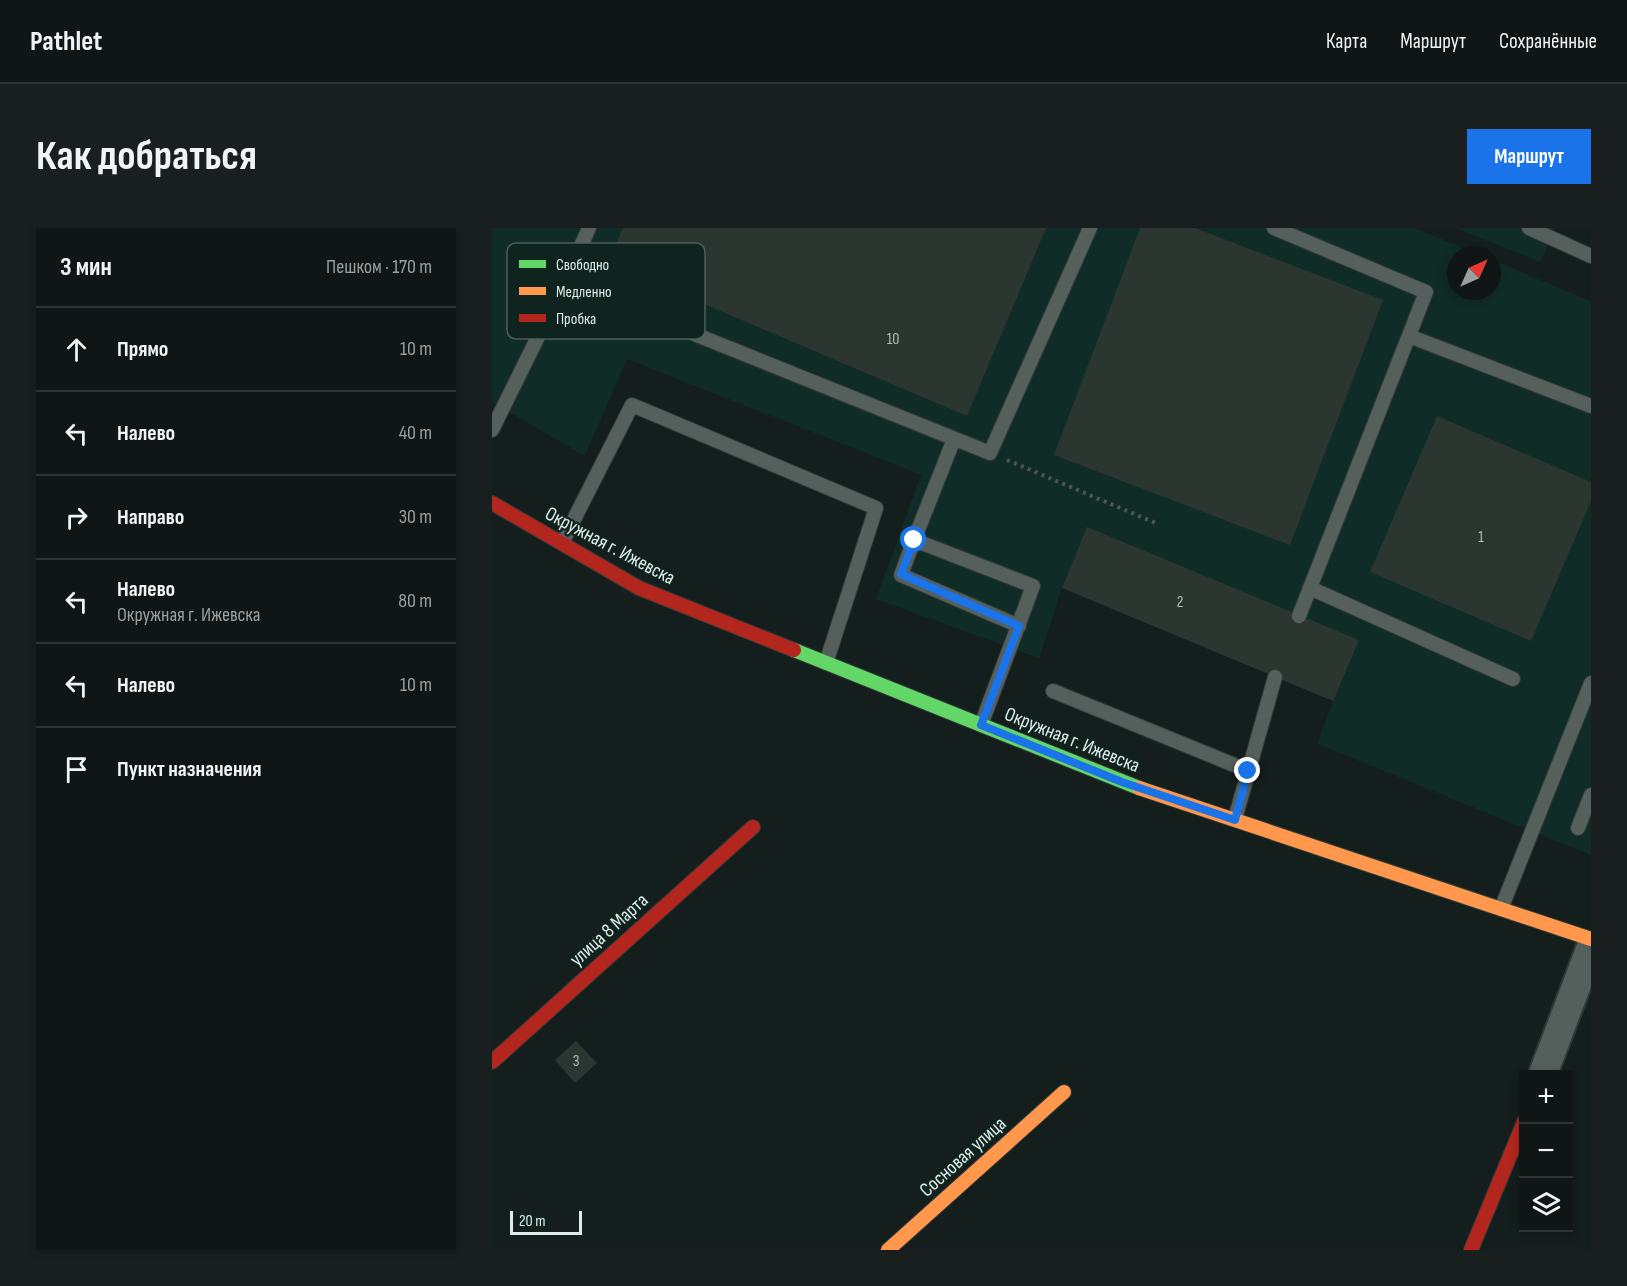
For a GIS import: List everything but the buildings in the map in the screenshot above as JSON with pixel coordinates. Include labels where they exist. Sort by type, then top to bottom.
[{"type":"main road","name":"Окружная г. Ижевска","points":[[492,502],[639,588],[1122,782],[1591,939]]},
{"type":"main road","name":"улица 8 Марта","points":[[492,1062],[753,827]]},
{"type":"main road","name":"Сосновая улица","points":[[888,1250],[1064,1092]]},
{"type":"main road","points":[[1471,1250],[1523,1124]]},
{"type":"street","points":[[1545,1070],[1591,947]]},
{"type":"lane","points":[[582,243],[589,228]]},
{"type":"lane","points":[[705,339],[990,453],[1090,228]]},
{"type":"lane","points":[[1274,228],[1426,292],[1299,615]]},
{"type":"lane","points":[[1529,228],[1591,256]]},
{"type":"lane","points":[[1409,336],[1591,406]]},
{"type":"lane","points":[[492,430],[537,339]]},
{"type":"lane","points":[[562,543],[632,405],[876,508],[826,663]]},
{"type":"lane","points":[[954,439],[901,574],[1019,626]]},
{"type":"lane","points":[[914,540],[1033,586],[981,725]]},
{"type":"lane","points":[[1310,588],[1513,679]]},
{"type":"lane","points":[[1235,820],[1275,677]]},
{"type":"lane","points":[[1500,909],[1591,683]]},
{"type":"lane","points":[[1053,691],[1248,771]]},
{"type":"lane","points":[[1578,828],[1591,795]]},
{"type":"path","points":[[990,453],[1158,524]]},
{"type":"shaded area","points":[[492,228],[1415,228],[1458,246],[1447,246],[1447,300],[1501,300],[1501,264],[1591,301],[1591,855],[1317,744],[1333,701],[1062,588],[1039,658],[876,599],[921,475],[627,359],[585,456],[492,402]]},
{"type":"shaded area","points":[[1456,228],[1556,228],[1540,262]]},
{"type":"traffic: fast","points":[[794,650],[1139,788]]},
{"type":"traffic: slow","points":[[1139,788],[1591,939]]},
{"type":"traffic: slow","points":[[888,1250],[1064,1092]]},
{"type":"traffic: jam","points":[[492,503],[639,588],[794,650]]},
{"type":"traffic: jam","points":[[492,1062],[753,827]]},
{"type":"traffic: jam","points":[[1471,1250],[1523,1124]]},
{"type":"route","points":[[914,540],[901,574],[1019,626],[981,725],[1122,782],[1235,820],[1248,771]]}]
